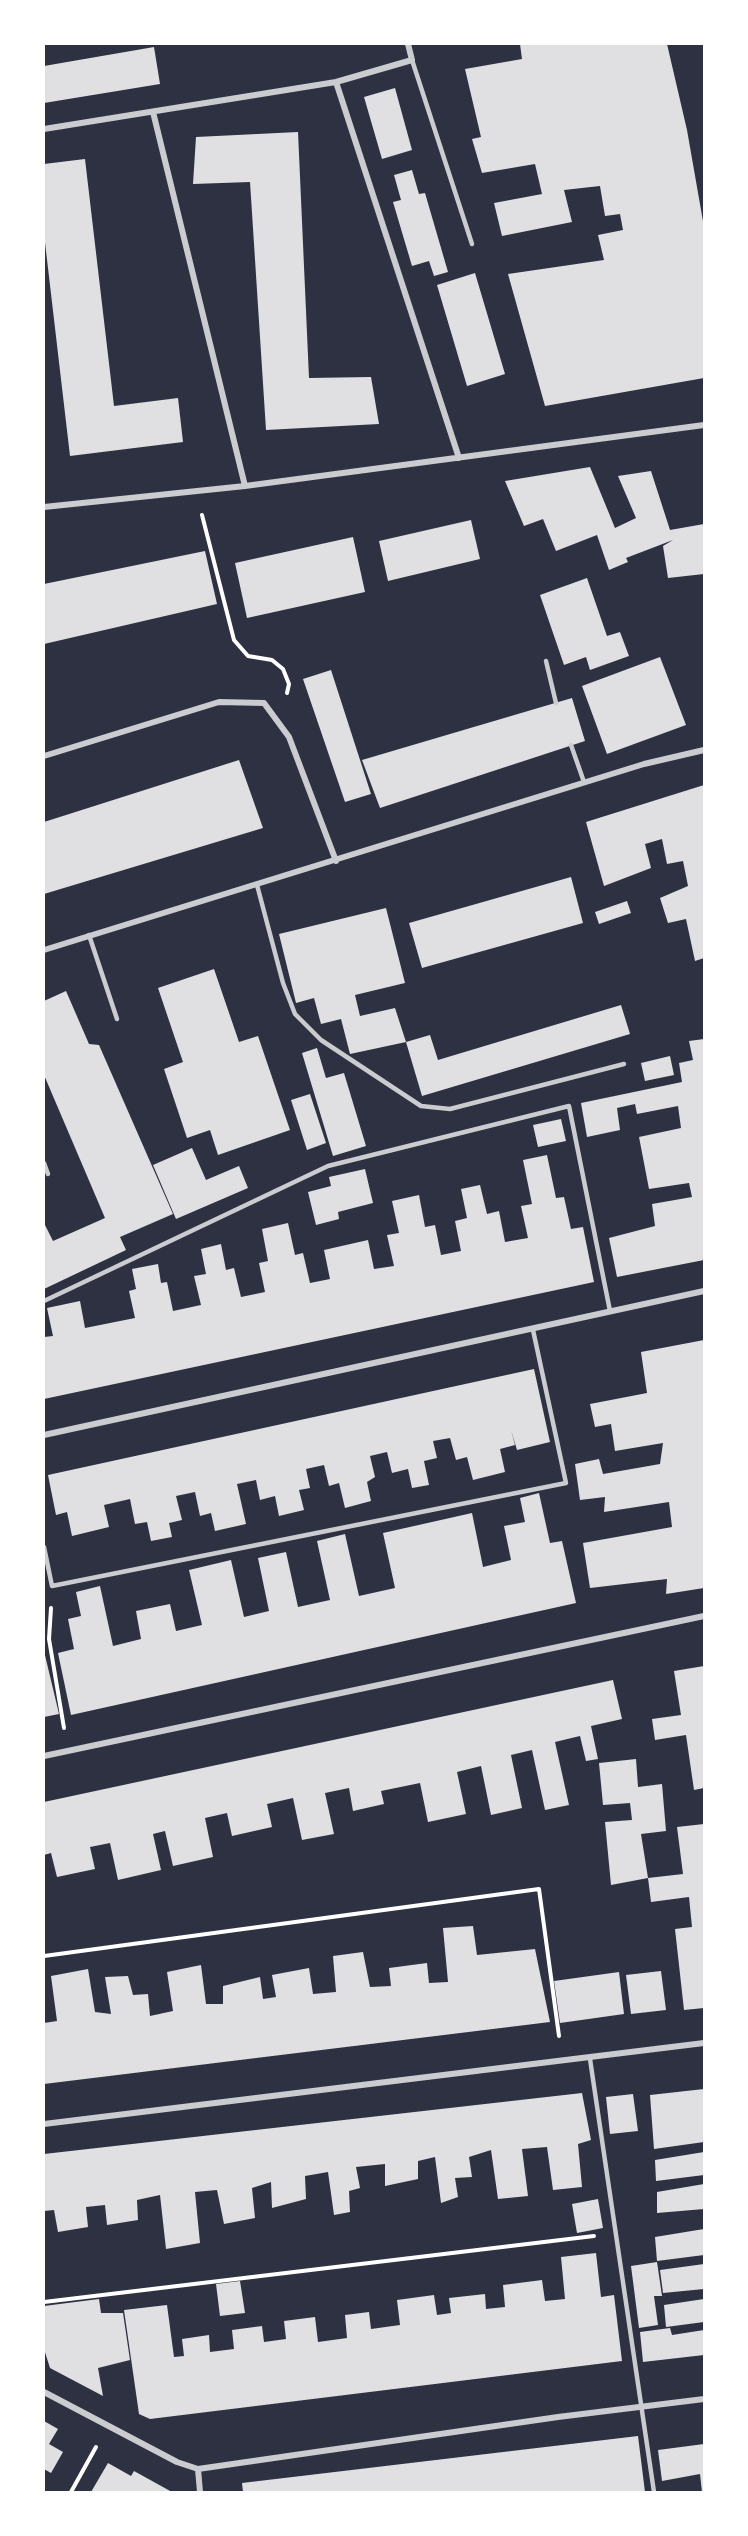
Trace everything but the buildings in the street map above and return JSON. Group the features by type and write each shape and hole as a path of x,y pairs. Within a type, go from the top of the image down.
{"street":[{"path":"44,129 336,82 412,60 408,44"},
{"path":"336,82 459,458"},
{"path":"153,112 245,486"},
{"path":"44,507 245,486 705,425"},
{"path":"44,756 219,702 264,703 289,737 336,861"},
{"path":"44,950 584,782 644,764 705,750"},
{"path":"44,1435 705,1291"},
{"path":"44,1756 705,1616"},
{"path":"44,2124 590,2059 705,2043"},
{"path":"44,2392 177,2462 198,2469 705,2399"},
{"path":"198,2469 201,2493"}],"lane":[{"path":"412,60 472,244"},
{"path":"546,661 556,703"},
{"path":"571,745 584,782"},
{"path":"257,885 283,983 295,1014 321,1040 421,1106 450,1109 624,1064"},
{"path":"89,935 117,1019"},
{"path":"44,1301 328,1166 569,1106 610,1311"},
{"path":"44,1163 48,1174"},
{"path":"44,1547 52,1586 566,1483 533,1330"},
{"path":"590,2059 654,2493"}],"path":[{"path":"196,491 234,640 248,656 272,660 283,669 289,684 280,724"},
{"path":"52,1586 49,1639 68,1751"},
{"path":"44,1956 538,1889 562,2062"},
{"path":"44,2302 616,2233"},
{"path":"71,2493 108,2426"}]}
